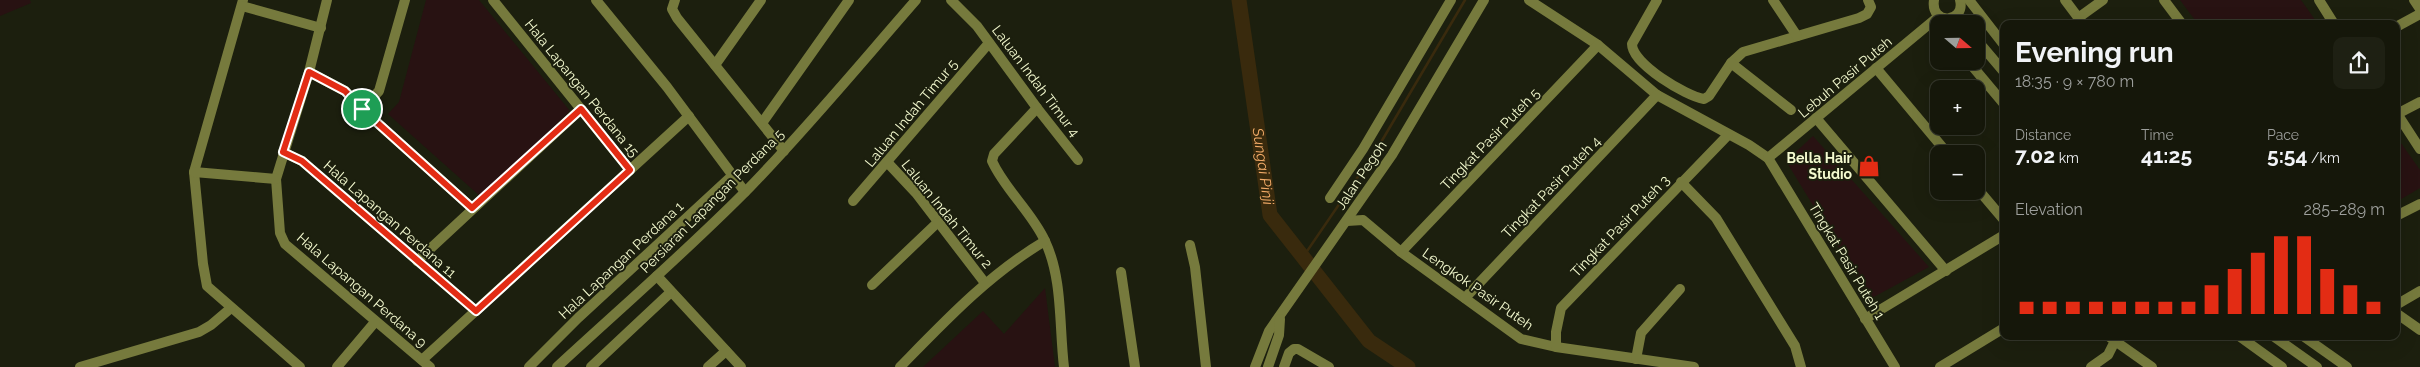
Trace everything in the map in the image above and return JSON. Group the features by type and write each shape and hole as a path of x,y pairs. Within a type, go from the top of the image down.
{"street":[{"name":"Hala Lapangan Perdana 9","path":"328,0 309,72 276,179 280,232 285,244 426,364"},
{"path":"362,109 379,90 404,0"},
{"name":"Hala Lapangan Perdana 15","path":"493,0 630,170"},
{"path":"596,0 689,116 745,192"},
{"path":"675,0 672,9 677,18 784,151"},
{"path":"715,65 761,0"},
{"path":"762,123 849,0"},
{"name":"Persiaran Lapangan Perdana 5","path":"557,367 657,276 745,192 784,151 916,0"},
{"name":"Laluan Indah Timur 4","path":"951,0 971,19 1036,108 1078,160"},
{"name":"Jalan Pegoh","path":"1330,198 1363,149 1451,0"},
{"name":"Jalan Pegoh","path":"1268,367 1279,335 1280,318 1392,155 1484,0"},
{"name":"Tingkat Pasir Puteh 1","path":"1529,0 1598,45 1658,95 1749,145 1768,158 1895,367"},
{"path":"1657,0 1632,44 1632,48 1640,60 1672,86 1704,99 1709,96 1731,63 1743,52 1867,14 1871,6 1868,0"},
{"path":"1773,0 1797,36"},
{"path":"1933,0 1935,12 1938,15"},
{"path":"1957,15 1960,10 1960,0"},
{"path":"1969,0 2000,40"},
{"path":"2064,0 2080,20"},
{"path":"2082,20 2103,0"},
{"path":"2164,0 2179,20"},
{"path":"2318,0 2331,20"},
{"path":"2414,0 2420,9"},
{"path":"300,367 207,286 194,172 243,3 321,28"},
{"path":"2400,25 2420,14"},
{"name":"Lebuh Pasir Puteh","path":"1768,158 1876,68 1930,29"},
{"name":"Laluan Indah Timur 5","path":"853,201 989,43"},
{"name":"Tingkat Pasir Puteh 5","path":"1402,252 1598,45"},
{"path":"1985,50 2000,67"},
{"path":"1731,63 1790,110"},
{"path":"1876,68 1940,145"},
{"path":"1976,70 2000,99"},
{"path":"309,72 345,91 362,109 472,208"},
{"name":"Tingkat Pasir Puteh 4","path":"1465,298 1658,95"},
{"path":"2400,112 2420,102"},
{"path":"1036,108 994,154 992,161 1033,219 1046,241 1054,264 1064,367"},
{"path":"418,261 472,208 581,109"},
{"path":"426,364 476,311 689,116"},
{"path":"1816,118 1946,271"},
{"path":"2400,118 2420,149"},
{"name":"Tingkat Pasir Puteh 3","path":"1556,347 1556,332 1561,308 1728,134"},
{"name":"Hala Lapangan Perdana 11","path":"283,152 302,161 476,311"},
{"name":"Laluan Indah Timur 2","path":"887,162 916,193 937,223 985,283"},
{"path":"194,172 276,179"},
{"name":"Hala Lapangan Perdana 1","path":"529,367 578,318 733,175"},
{"path":"1681,182 1716,218 1795,346 1801,367"},
{"path":"1985,198 2000,215"},
{"path":"1346,222 1363,220 1360,202"},
{"path":"2400,214 2420,204"},
{"name":"Lengkok Pasir Puteh","path":"1363,220 1402,252 1521,339 1556,347 1694,367"},
{"path":"872,285 937,223"},
{"path":"1865,319 2000,237"},
{"path":"900,367 985,283 1025,253 1046,241"},
{"path":"1190,245 1195,268 1206,367"},
{"path":"1121,272 1135,367"},
{"path":"657,276 741,367"},
{"path":"1636,359 1641,333 1680,289"},
{"path":"591,367 671,292"},
{"path":"2400,303 2420,292"},
{"path":"80,367 199,332 232,308"},
{"path":"2400,316 2420,330"},
{"path":"1255,367 1269,331 1280,318"},
{"path":"337,367 375,322"},
{"path":"1940,367 2000,330"},
{"path":"2091,367 2108,355 2112,340"},
{"path":"2113,340 2152,367"},
{"path":"2245,340 2282,367"},
{"path":"2279,340 2317,367"},
{"path":"2309,340 2347,367"},
{"path":"1284,367 1289,353 1294,349 1298,349 1330,367"},
{"path":"708,367 726,351"}],"shaded area":[{"path":"0,0 30,0 31,3 0,16"},
{"path":"426,0 479,0 570,111 481,197 388,114 399,102"},
{"path":"2180,0 2301,0 2315,20 2195,20"},
{"path":"1813,136 1929,267 1870,299 1786,161"},
{"path":"2400,142 2420,170 2420,188 2400,200"},
{"path":"1045,288 1055,367 923,367 983,311 1004,334"}],"waterway":[{"name":"Sungai Pinji","path":"1239,0 1270,215 1369,341 1408,367"},
{"path":"1303,257 1377,149 1465,0"}],"place":[{"name":"Bella Hair Studio","path":"1869,166"}],"route":[{"path":"309,72 345,91 362,109 472,208 581,109 630,170 476,311 302,161 283,152 309,72"}]}
